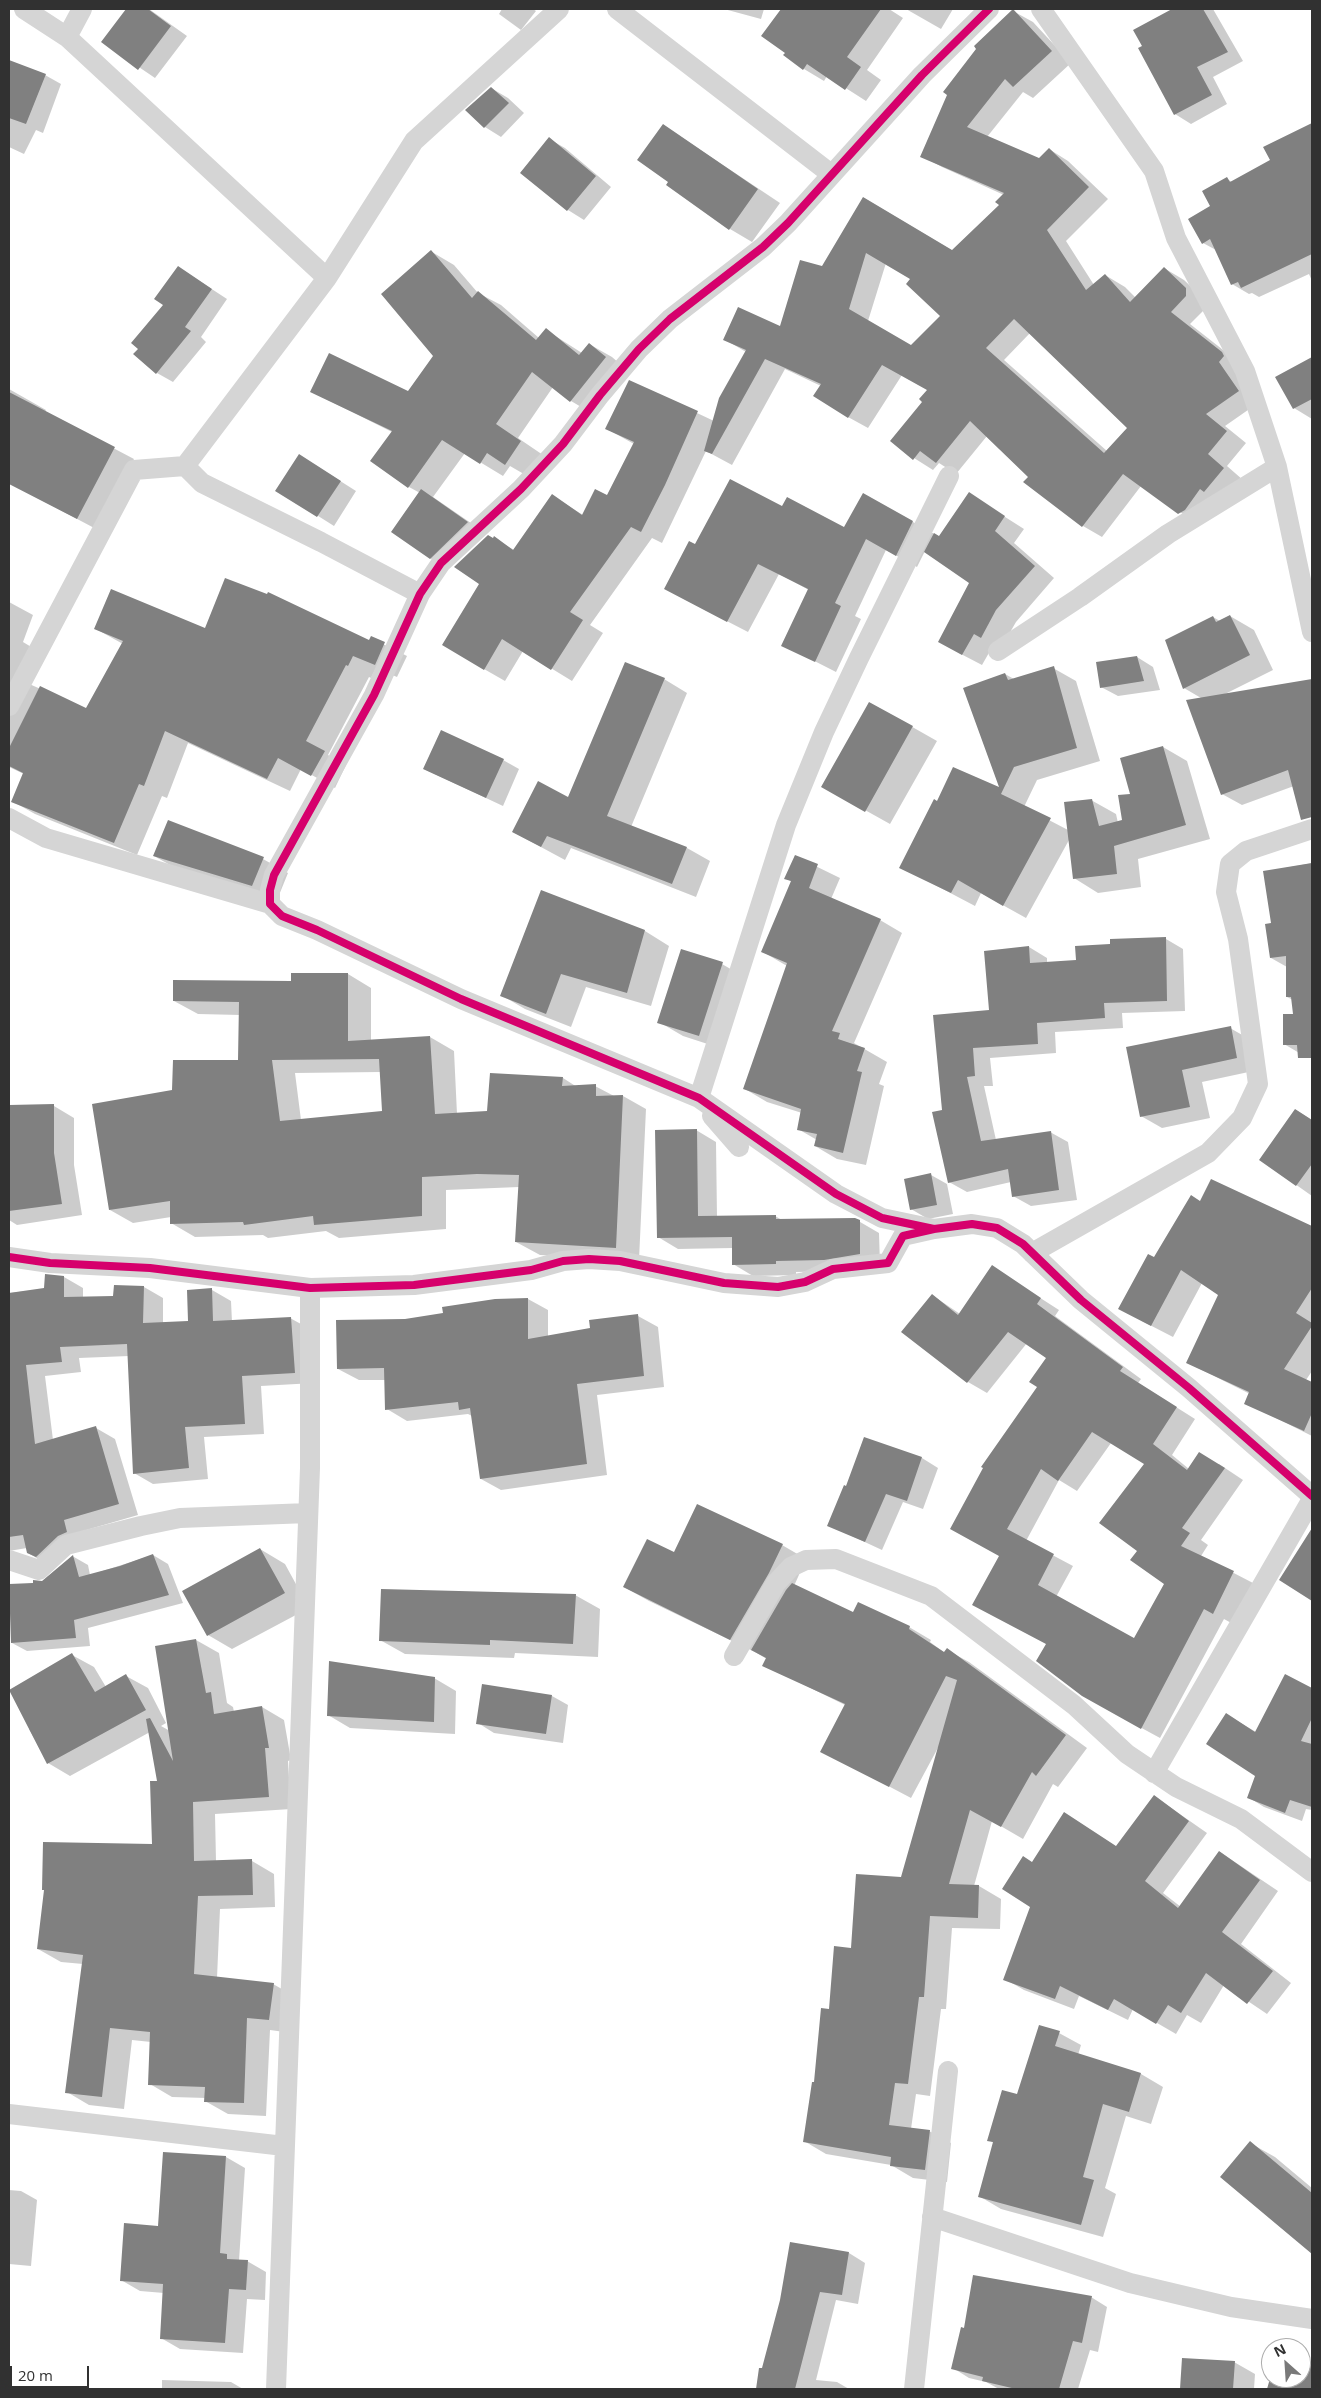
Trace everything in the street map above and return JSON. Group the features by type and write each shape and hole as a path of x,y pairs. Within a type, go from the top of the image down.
{"street":[{"path":"24,9 67,37 327,278"},
{"path":"67,37 82,9"},
{"path":"9,706 134,470 186,466 327,278 414,140 559,9"},
{"path":"618,9 832,174"},
{"path":"270,904 270,890 274,875 374,695 420,594 441,563 521,489 563,444 600,395 639,349 670,320 763,246 788,223 922,75 989,9"},
{"path":"1041,9 1154,171 1176,238 1245,371 1277,467 1312,632"},
{"path":"186,466 202,484 321,542 420,594"},
{"path":"998,651 1080,597 1168,534 1277,467"},
{"path":"699,1098 786,825 824,732 949,476"},
{"path":"9,818 46,838 270,904 282,916 317,930 461,999 699,1098 836,1194 882,1218 934,1229"},
{"path":"1032,1253 1208,1153 1242,1118 1258,1084 1238,939 1226,892 1230,864 1246,851 1312,829"},
{"path":"699,1098 739,1147"},
{"path":"9,1256 50,1263 150,1268 310,1288 414,1285 531,1270 563,1261 589,1259 620,1261 724,1283 778,1287 805,1282 833,1269 888,1263 903,1236 934,1229 972,1224 997,1228 1023,1244 1081,1300 1189,1388 1312,1498 1154,1773"},
{"path":"276,2389 308,1512 310,1288"},
{"path":"9,1560 39,1570 66,1545 141,1526 180,1518 308,1512"},
{"path":"734,1656 776,1583 791,1567 806,1560 836,1559 931,1596 1074,1705 1127,1754 1176,1788 1241,1819 1312,1872"},
{"path":"914,2389 948,2071"},
{"path":"11,2112 284,2146"},
{"path":"932,2217 1130,2284 1231,2307 1312,2319"}],"building":[{"path":"126,9 148,9 171,26 138,70 101,42"},
{"path":"781,9 881,9 847,57 861,67 845,90 807,64 803,70 783,55 785,53 761,36"},
{"path":"1013,9 1052,51 1013,87 1005,79 967,127 1039,158 1049,148 1089,187 1047,230 1086,290 1105,274 1130,302 1164,267 1186,288 1186,296 1171,312 1222,352 1224,356 1219,362 1239,391 1206,414 1227,431 1208,454 1224,468 1204,492 1200,489 1185,510 1178,514 1123,474 1082,527 1023,482 1028,477 970,421 936,463 920,451 913,460 890,441 922,402 919,399 927,390 882,365 848,418 813,396 821,384 765,359 712,454 704,451 719,398 746,350 723,340 738,307 780,326 800,260 822,266 863,197 952,250 999,205 995,202 1004,193 920,157 947,95 943,92 976,49 974,46","holes":["866,253 910,279 906,284 940,316 911,345 849,309","1014,319 1127,428 1104,453 986,348"]},
{"path":"1172,9 1203,9 1228,52 1197,67 1212,95 1174,115 1138,48 1142,46 1133,30"},
{"path":"9,60 46,74 26,124 9,118"},
{"path":"491,87 509,103 484,128 465,110"},
{"path":"1312,123 1312,254 1241,288 1238,282 1231,285 1210,239 1202,244 1188,219 1210,206 1202,191 1227,177 1230,182 1270,160 1263,147"},
{"path":"663,124 758,189 729,230 666,185 668,182 637,160"},
{"path":"549,137 596,176 567,211 520,173"},
{"path":"431,250 472,298 478,291 536,340 546,328 579,355 589,343 606,357 570,402 532,372 496,424 521,441 505,465 487,453 480,464 442,440 408,488 370,461 392,431 310,392 329,353 408,391 433,356 381,294"},
{"path":"178,266 212,289 185,327 191,331 156,374 133,354 138,349 131,343 163,305 154,299"},
{"path":"1312,357 1312,399 1293,409 1275,377"},
{"path":"629,380 698,411 665,485 641,532 631,527 570,612 583,620 551,670 502,639 484,670 442,645 479,584 454,567 488,535 493,538 494,536 513,550 552,494 582,515 595,489 607,495 634,442 605,429"},
{"path":"9,392 115,447 77,519 9,484"},
{"path":"299,454 341,481 317,517 275,491"},
{"path":"730,479 782,506 787,497 844,527 863,493 913,521 896,556 866,539 835,603 841,606 815,662 781,646 808,589 758,564 727,622 664,589 689,541 695,544"},
{"path":"421,489 468,522 430,559 391,532"},
{"path":"969,492 1005,516 995,531 1035,566 996,610 981,638 974,634 962,655 938,642 969,583 924,552 934,533 939,536"},
{"path":"225,578 267,594 268,592 369,640 371,636 385,642 375,665 353,656 348,666 346,665 306,741 325,751 311,776 278,758 267,779 165,731 144,786 139,784 114,843 11,802 23,773 9,766 9,748 40,686 86,708 123,641 94,629 111,589 205,628"},
{"path":"1230,615 1250,655 1183,689 1165,640 1213,616 1216,622"},
{"path":"1137,656 1144,681 1100,688 1096,662"},
{"path":"625,662 665,678 607,816 687,847 672,884 547,836 541,847 512,832 538,781 568,797"},
{"path":"1054,666 1077,748 1014,767 1001,794 1051,818 1003,906 958,880 951,893 899,868 934,799 937,801 953,767 999,787 963,688 1005,673 1008,680"},
{"path":"1312,679 1312,817 1301,820 1288,770 1221,795 1186,700"},
{"path":"869,702 913,726 865,812 821,787"},
{"path":"441,730 504,759 486,798 423,769"},
{"path":"1163,746 1186,825 1114,846 1117,874 1073,879 1064,802 1092,799 1099,826 1122,820 1118,795 1130,794 1120,758"},
{"path":"168,820 264,857 252,886 153,856"},
{"path":"795,855 818,864 809,888 881,919 832,1031 840,1033 838,1039 865,1048 857,1071 862,1072 843,1153 814,1146 817,1134 797,1130 801,1109 743,1089 787,963 761,952 791,881 784,879"},
{"path":"1312,863 1312,1058 1298,1058 1297,1045 1283,1045 1283,1014 1293,1014 1291,997 1286,997 1286,956 1270,958 1265,924 1271,923 1263,871"},
{"path":"541,890 645,930 627,993 561,974 546,1014 500,996"},
{"path":"1166,937 1167,1001 1104,1003 1105,1018 1037,1023 1038,1044 973,1048 975,1076 967,1077 981,1141 1051,1131 1059,1190 1012,1197 1008,1169 948,1183 932,1112 942,1110 933,1015 989,1010 984,951 1029,946 1030,963 1076,960 1075,946 1110,944 1110,939"},
{"path":"681,949 723,962 699,1036 657,1023"},
{"path":"291,973 348,973 348,1041 430,1036 435,1114 487,1111 490,1073 563,1077 562,1086 596,1084 596,1096 623,1095 616,1248 515,1242 519,1175 477,1174 422,1177 422,1216 314,1225 313,1216 244,1225 243,1222 170,1224 170,1201 109,1210 92,1104 172,1090 173,1060 238,1060 239,1002 173,1001 173,980 291,981","holes":["379,1059 382,1111 280,1121 272,1060"]},
{"path":"1231,1026 1237,1058 1182,1070 1190,1107 1140,1117 1126,1047"},
{"path":"54,1104 54,1153 62,1204 9,1211 9,1105"},
{"path":"1295,1109 1312,1120 1312,1164 1296,1186 1259,1160"},
{"path":"697,1129 698,1216 776,1215 776,1219 855,1218 860,1220 860,1254 824,1260 776,1261 776,1264 732,1265 732,1237 657,1238 655,1130"},
{"path":"931,1173 937,1205 910,1210 904,1179"},
{"path":"1211,1179 1312,1226 1312,1288 1296,1313 1312,1323 1312,1326 1284,1369 1312,1382 1312,1413 1304,1431 1244,1404 1249,1392 1186,1363 1218,1295 1181,1270 1151,1326 1118,1309 1148,1254 1154,1257 1191,1195 1200,1201"},
{"path":"992,1265 1041,1298 1037,1304 1123,1367 1120,1371 1177,1407 1153,1444 1187,1470 1199,1452 1225,1468 1182,1528 1190,1533 1181,1546 1234,1571 1213,1614 1204,1609 1141,1729 1082,1696 1036,1661 1046,1644 972,1605 999,1556 950,1529 983,1468 981,1467 1037,1387 1029,1382 1046,1358 1008,1332 967,1383 901,1332 932,1294 958,1315","holes":["1092,1432 1144,1464 1099,1523 1137,1551 1130,1560 1164,1584 1134,1638 1038,1585 1054,1554 1007,1529 1041,1469 1058,1481"]},
{"path":"45,1274 64,1276 64,1297 113,1296 114,1285 144,1286 143,1323 188,1321 187,1290 212,1288 213,1321 291,1317 295,1373 242,1376 245,1424 185,1427 189,1468 133,1474 127,1344 60,1347 62,1362 26,1365 35,1444 96,1426 119,1504 64,1520 67,1532 58,1536 36,1557 27,1553 23,1535 9,1537 9,1293 44,1288"},
{"path":"528,1298 528,1339 590,1328 589,1320 638,1314 644,1376 577,1384 587,1464 480,1479 470,1408 459,1410 458,1402 385,1410 384,1368 337,1369 336,1320 405,1319 443,1313 442,1307 495,1299"},
{"path":"864,1437 922,1457 907,1501 886,1494 865,1542 827,1526 844,1485 846,1486"},
{"path":"697,1504 783,1544 769,1573 730,1640 623,1587 647,1539 674,1552"},
{"path":"1312,1528 1312,1601 1279,1580"},
{"path":"260,1548 285,1593 207,1636 182,1591"},
{"path":"153,1554 169,1595 74,1620 76,1638 11,1643 9,1584 33,1583 33,1580 42,1581 73,1555 79,1577 120,1566"},
{"path":"792,1583 853,1612 858,1602 910,1626 909,1629 944,1652 947,1648 1066,1735 1036,1776 1032,1772 1001,1827 970,1810 949,1884 979,1885 978,1918 930,1916 924,1997 919,1997 908,2084 895,2083 889,2125 930,2130 925,2170 890,2166 891,2157 803,2142 812,2082 814,2082 821,2008 829,2009 834,1946 851,1948 856,1874 901,1877 957,1680 946,1676 889,1787 820,1752 845,1704 762,1666 766,1658 751,1650"},
{"path":"381,1589 576,1594 573,1644 490,1640 490,1645 379,1641"},
{"path":"196,1639 206,1693 211,1692 214,1714 262,1706 269,1748 265,1748 269,1797 193,1802 194,1861 252,1859 253,1895 198,1896 194,1974 274,1983 269,2020 247,2018 244,2103 204,2102 205,2087 148,2085 150,2032 110,2028 102,2097 65,2093 83,1955 37,1949 44,1890 42,1890 43,1842 152,1844 150,1781 157,1781 146,1719 150,1718 173,1761 155,1646"},
{"path":"72,1653 95,1692 126,1674 146,1710 47,1764 9,1690"},
{"path":"329,1661 435,1677 434,1722 327,1716"},
{"path":"1285,1674 1312,1688 1312,1718 1301,1741 1312,1744 1312,1807 1290,1800 1285,1813 1247,1798 1255,1776 1206,1744 1226,1713 1255,1732"},
{"path":"482,1684 552,1695 546,1734 476,1724"},
{"path":"1154,1795 1189,1821 1145,1881 1178,1908 1219,1851 1260,1880 1222,1932 1273,1971 1247,2004 1206,1973 1181,2013 1168,2005 1156,2024 1114,1999 1108,2010 1060,1986 1055,1999 1003,1980 1030,1907 1002,1889 1023,1856 1032,1862 1064,1812 1116,1846"},
{"path":"1039,2025 1060,2031 1055,2046 1141,2073 1129,2112 1103,2104 1083,2177 1094,2180 1081,2225 978,2197 993,2142 987,2141 1002,2090 1017,2094"},
{"path":"1250,2141 1312,2193 1312,2254 1220,2177"},
{"path":"163,2152 226,2156 220,2253 227,2254 227,2259 248,2260 246,2290 229,2289 225,2343 160,2339 163,2284 120,2281 124,2223 158,2226"},
{"path":"790,2242 849,2252 842,2295 820,2292 795,2389 756,2389 759,2368 762,2368 780,2300"},
{"path":"973,2275 1092,2296 1082,2343 1073,2341 1059,2389 1016,2389 982,2381 983,2377 951,2369 961,2327 964,2328"},
{"path":"1182,2358 1235,2361 1233,2389 1180,2389"},
{"path":"1312,2366 1312,2389 1267,2389 1311,2388"}],"cycle path":[{"path":"934,1229 882,1218 836,1194 699,1098 461,999 317,930 282,916 270,904 270,890 274,875 374,695 420,594 441,563 521,489 563,444 600,395 639,349 670,319 763,247 788,223 922,75 989,9"},
{"path":"9,1257 50,1263 150,1268 310,1288 414,1285 531,1270 563,1261 589,1259 620,1261 724,1283 778,1287 805,1282 833,1269 888,1263 903,1236 934,1229 972,1224 997,1228 1023,1244 1081,1300 1189,1388 1312,1496"}]}
